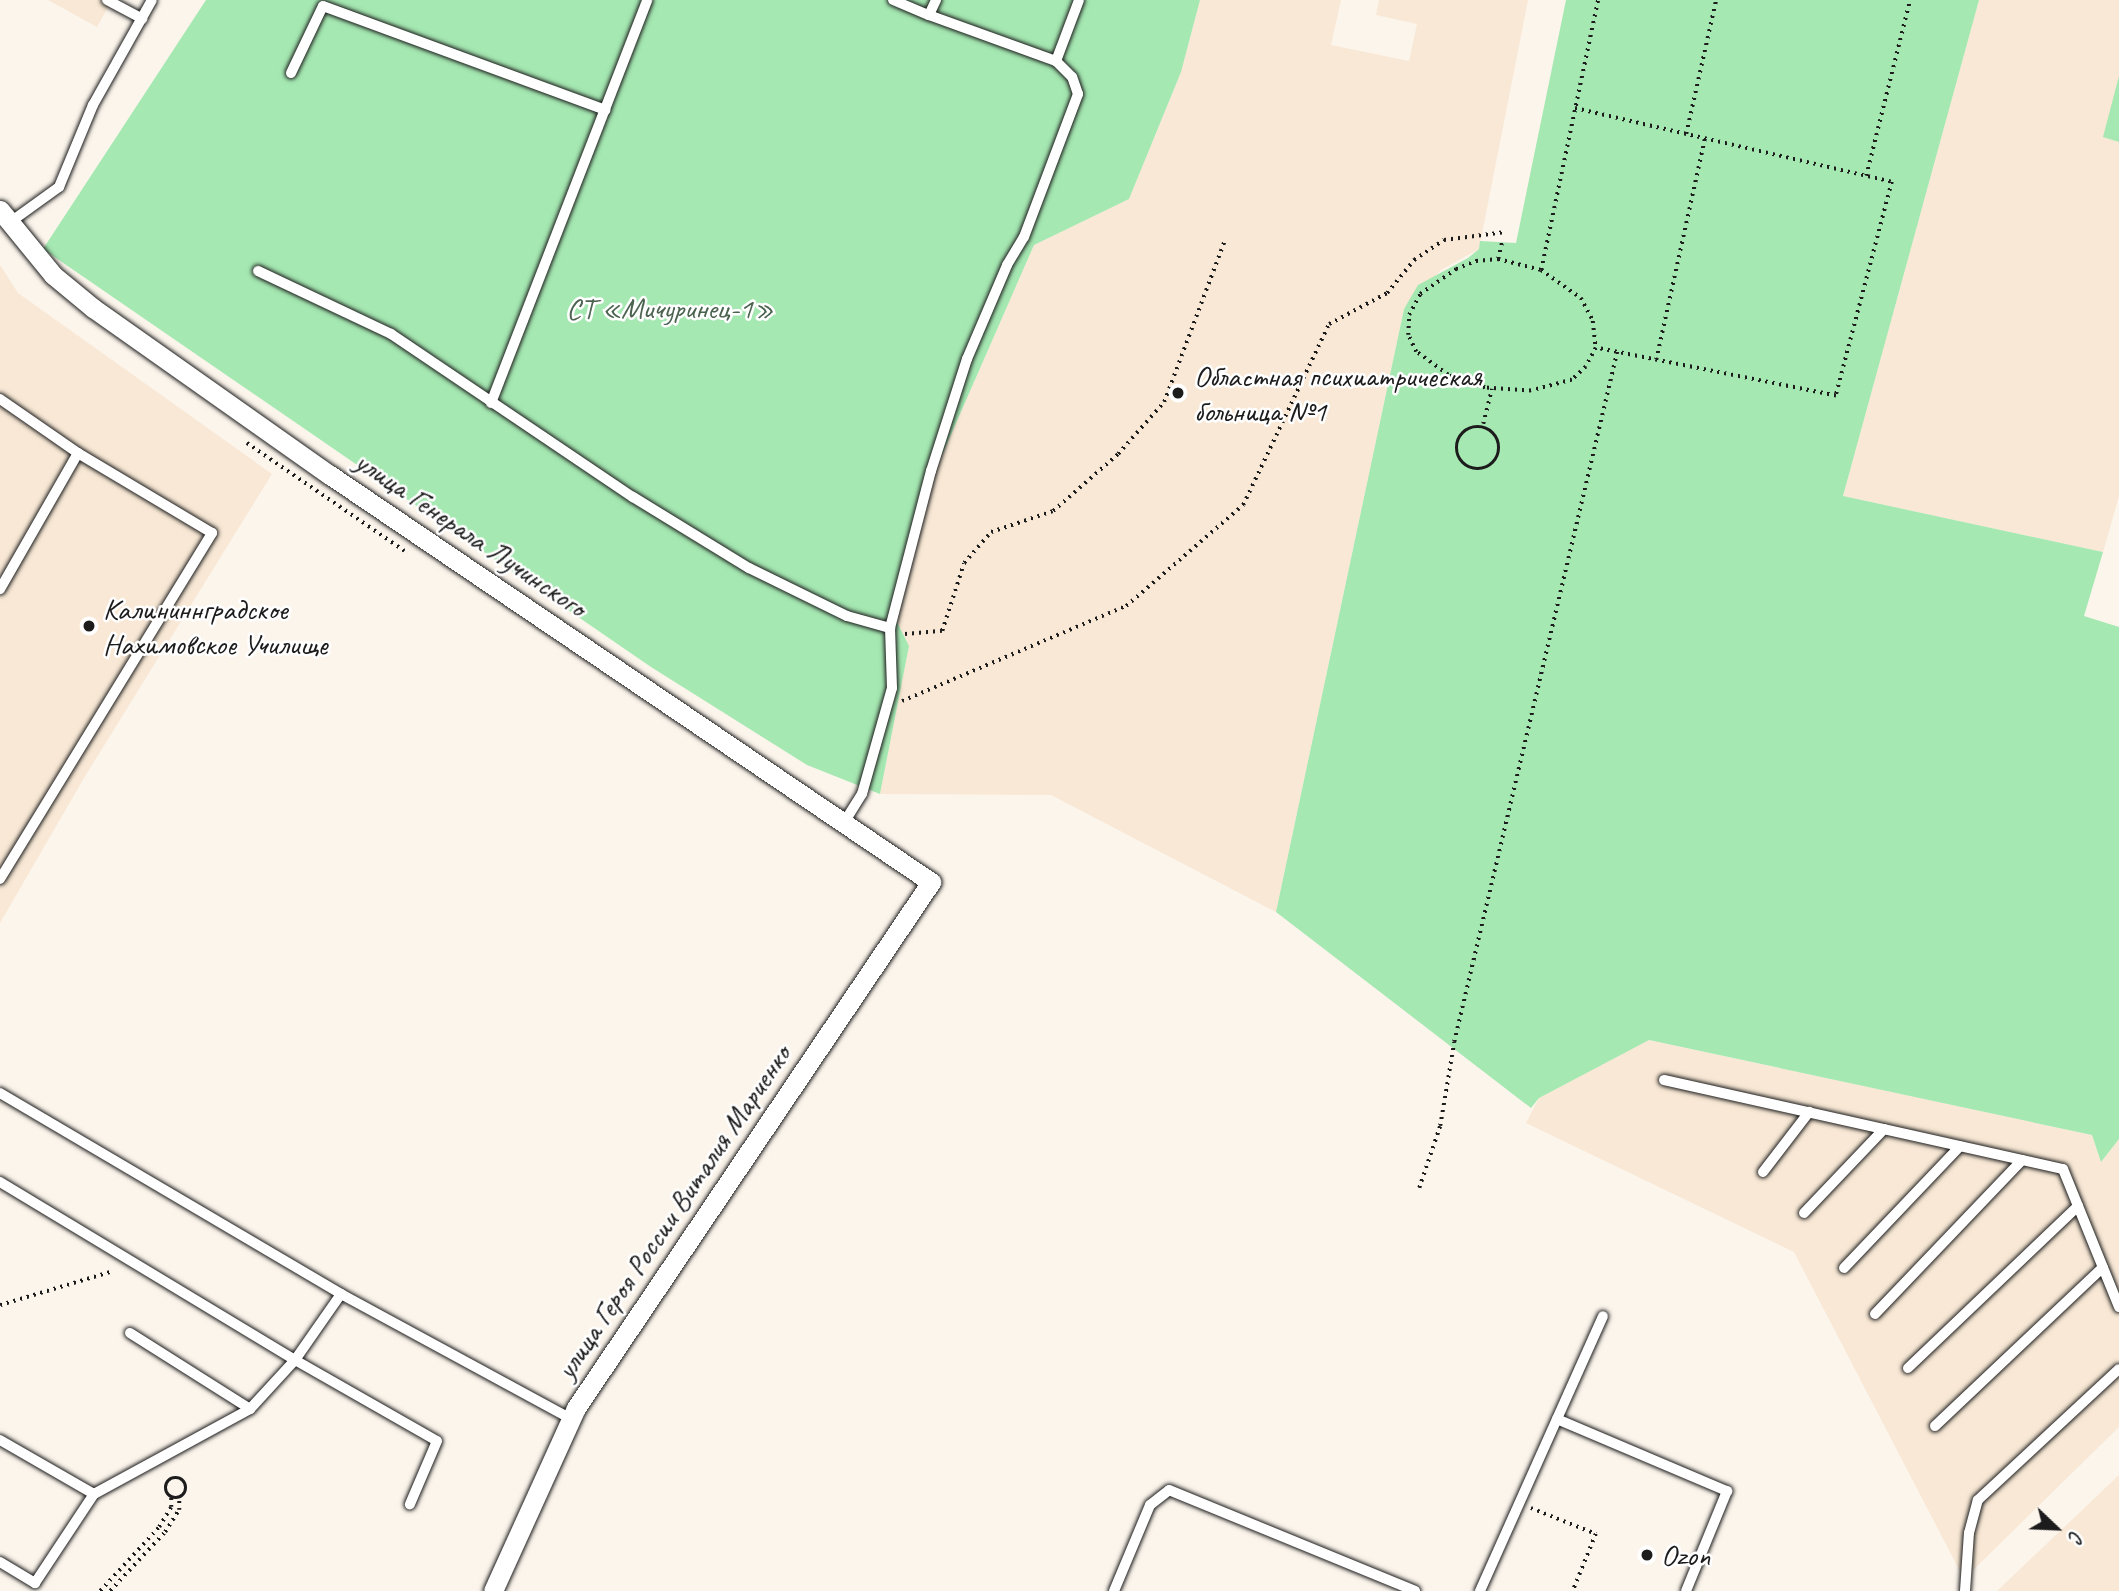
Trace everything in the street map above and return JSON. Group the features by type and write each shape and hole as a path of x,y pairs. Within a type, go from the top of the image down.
{"street":[{"name":"улица Генерала Лучинского","path":"4,217 53,275 93,308 330,475 845,821 931,882"},
{"name":"улица Героя России Виталия Мариенко","path":"493,1591 570,1419 931,882"}],"lane":[{"path":"107,0 142,19"},
{"path":"4,217 59,187 93,105 152,0"},
{"path":"491,403 646,0"},
{"path":"845,821 862,794 892,688 890,628 931,471 967,359 1007,265 1024,237 1078,94 1072,77 1056,61 893,0"},
{"path":"929,15 936,0"},
{"path":"1056,61 1079,0"},
{"path":"291,73 323,6 605,110"},
{"path":"258,271 391,334 491,403 749,568 847,616 890,628"},
{"path":"0,399 78,453 212,533 0,879"},
{"path":"0,589 78,453"},
{"path":"1664,1080 2063,1169 2119,1307"},
{"path":"0,1093 341,1294 570,1419"},
{"path":"1763,1172 1809,1112"},
{"path":"1804,1213 1884,1129"},
{"path":"1844,1268 1961,1146"},
{"path":"1875,1314 2022,1160"},
{"path":"0,1182 295,1360 438,1441 410,1504"},
{"path":"1908,1368 2078,1206"},
{"path":"1935,1426 2103,1267"},
{"path":"0,1562 35,1583 94,1493 250,1409 295,1360 341,1294"},
{"path":"1480,1591 1603,1316"},
{"path":"130,1333 250,1409"},
{"path":"1965,1591 1969,1533 1978,1500 2119,1369"},
{"path":"1557,1419 1727,1491 1686,1591"},
{"path":"0,1440 94,1493"},
{"path":"1114,1591 1150,1504 1169,1490 1415,1591"}],"path":[{"path":"1541,270 1598,0"},
{"path":"1686,134 1716,0"},
{"path":"1866,176 1910,0"},
{"path":"1575,108 1892,182 1836,396 1596,348"},
{"path":"1656,360 1705,138"},
{"path":"887,707 1126,606 1243,505 1329,324 1387,293 1414,260 1444,240 1505,232"},
{"path":"890,628 905,634 942,631 964,563 991,532 1053,511 1136,433 1164,402 1224,242"},
{"path":"1498,260 1502,242"},
{"path":"1498,260 1541,270 1581,298 1593,321 1596,348 1586,367 1572,380 1531,391 1492,389 1448,375 1416,352 1408,335 1409,315 1420,294 1436,279 1476,261 1498,260"},
{"path":"1419,1188 1440,1126 1454,1042 1617,352"},
{"path":"1483,425 1492,389"},
{"path":"1483,425 1494,433 1498,455 1479,470 1467,467 1457,458 1456,447 1462,433 1483,425"},
{"path":"237,435 406,552"},
{"path":"0,1305 113,1271"},
{"path":"100,1591 159,1527 171,1507 172,1497 166,1487 178,1478 186,1487 179,1498 179,1510 164,1532 110,1591"},
{"path":"172,1497 179,1498"},
{"path":"1519,1503 1596,1534 1573,1591"}],"shaded area":[{"path":"48,0 112,0 97,27"},
{"name":"Областная психиатрическая больница №1","path":"1200,0 1341,0 1331,45 1409,61 1417,24 1376,15 1379,0 1528,0 1479,249 1441,270 1404,309 1276,912 1051,795 880,794 909,646 897,622 932,478 1034,245 1129,199 1181,72"},
{"path":"1979,0 2119,0 2119,496 2103,552 1843,496"},
{"name":"Калининнградское Нахимовское Училище","path":"0,265 18,293 272,474 84,778 0,923"},
{"path":"1648,1040 2092,1135 2101,1162 2119,1139 2119,1427 1964,1579 1794,1252 1526,1123 1539,1098"},
{"path":"2119,1475 2119,1591 1997,1591"}],"green space":[{"name":"СТ «Мичуринец-1»","path":"206,0 1200,0 1181,72 1129,199 1034,245 932,478 897,622 909,646 880,794 807,765 651,667 43,249"},
{"path":"1566,0 1979,0 1843,496 2103,552 2084,616 2119,627 2119,1139 2101,1162 2092,1135 1649,1040 1539,1098 1531,1108 1276,912 1404,309 1418,285 1468,258 1479,249 1480,241 1516,243"},
{"path":"2119,76 2119,142 2103,137"}],"place":[{"name":"Областная психиатрическая больница №1","path":"1178,393"},
{"name":"Калининнградское Нахимовское Училище","path":"89,626"},
{"name":"Ozon","path":"1647,1555"}]}
